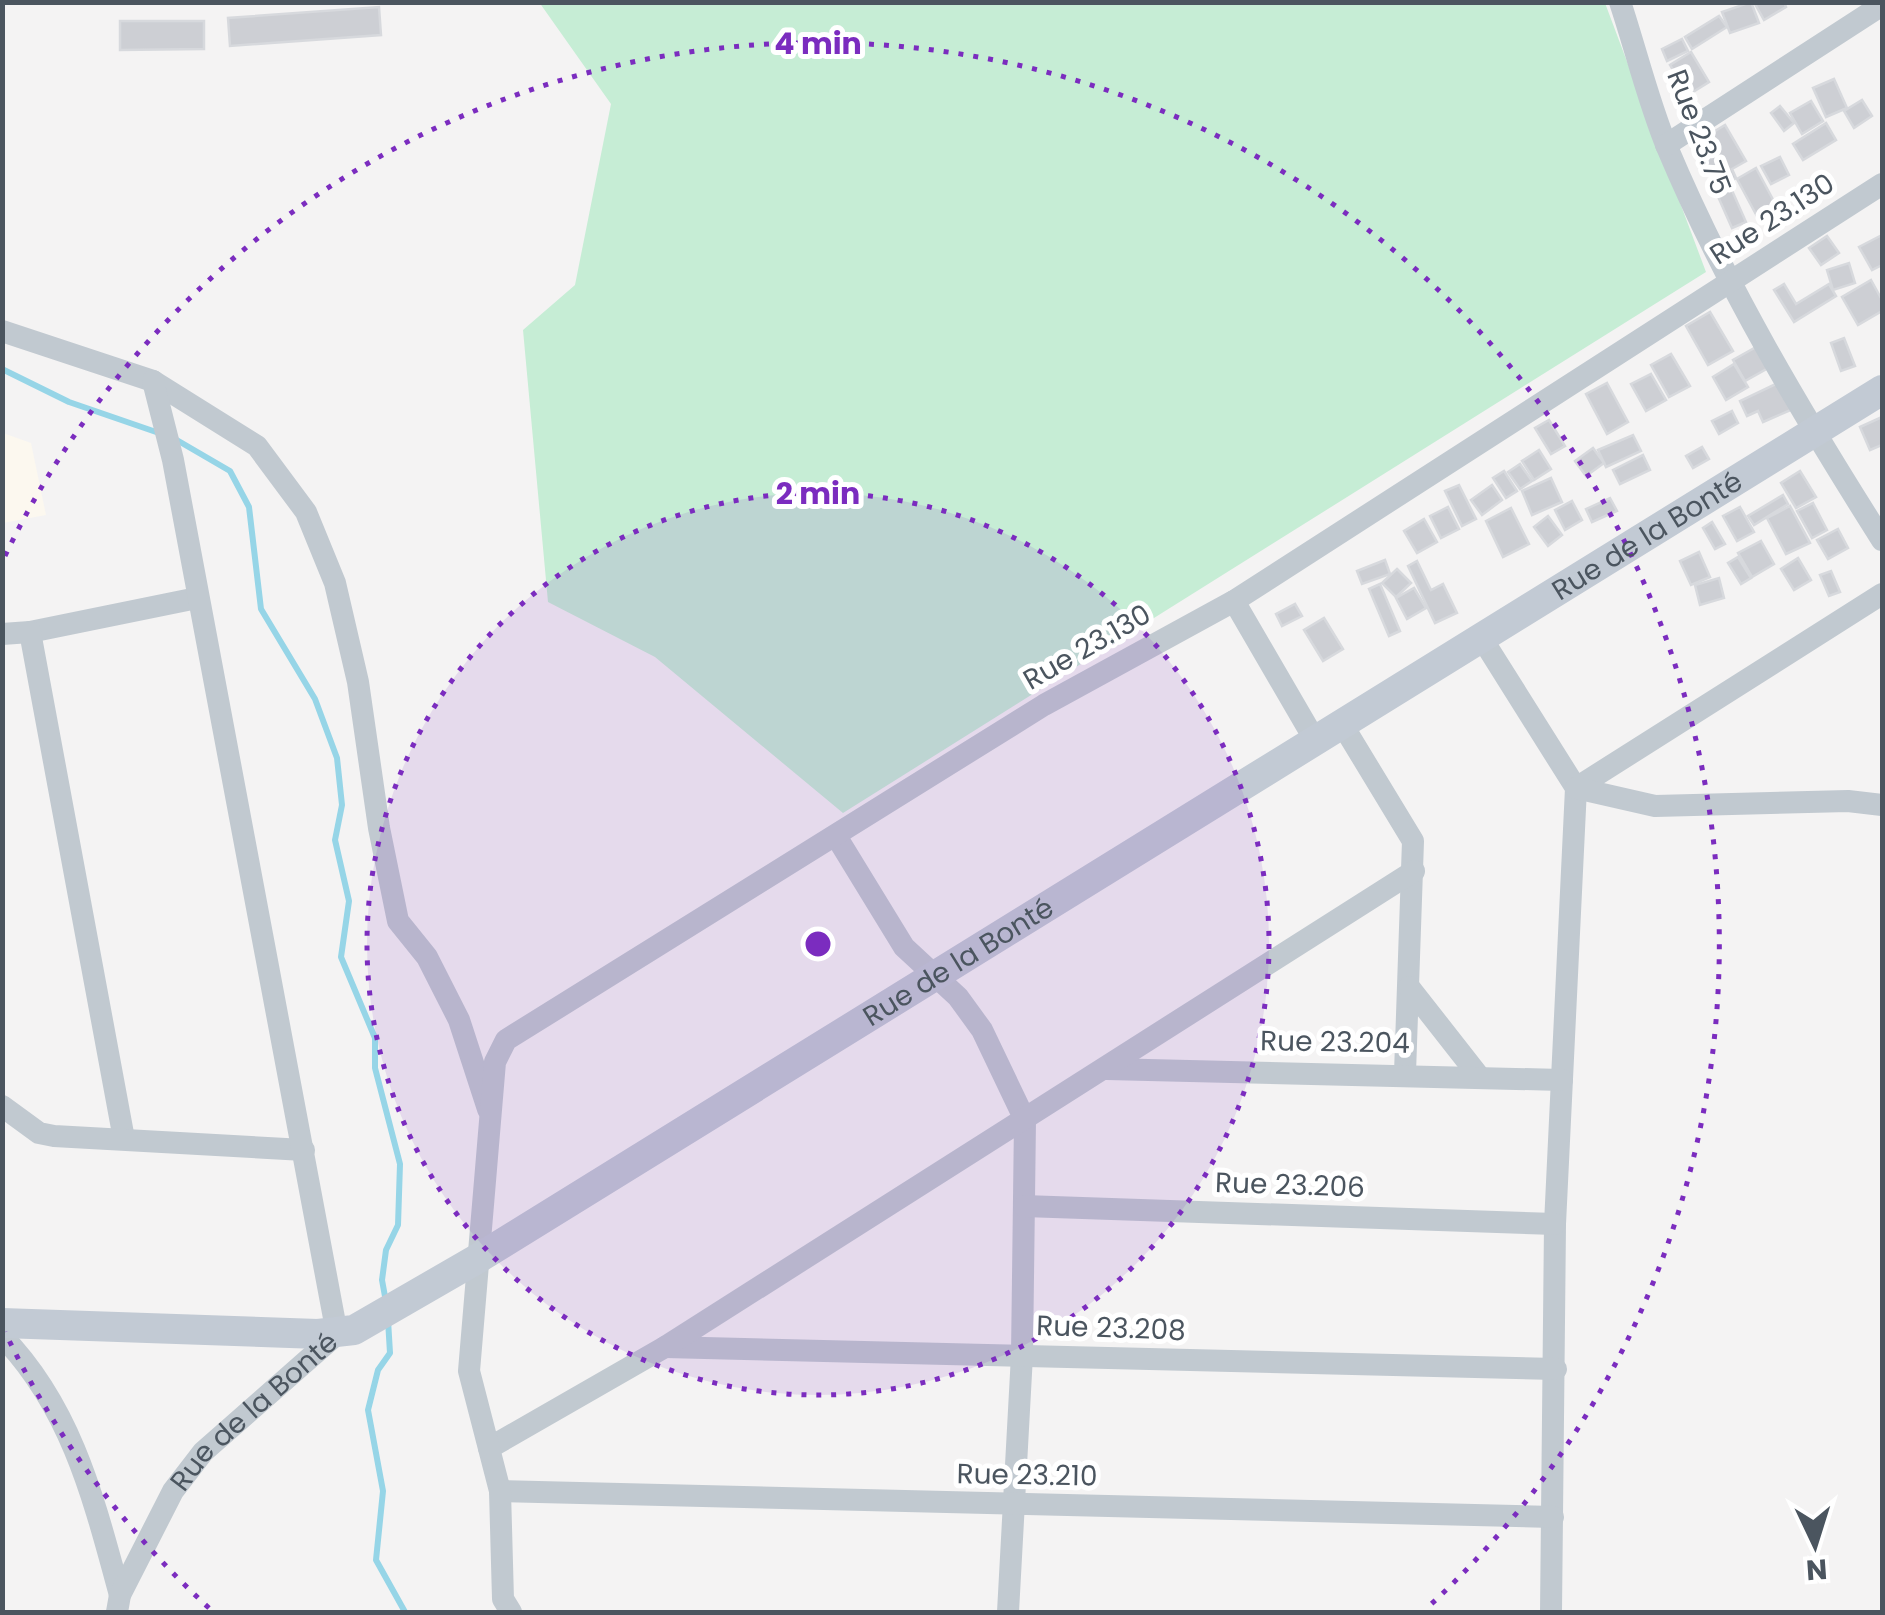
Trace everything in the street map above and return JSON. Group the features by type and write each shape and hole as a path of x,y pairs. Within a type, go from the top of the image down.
{"street":[{"name":"Rue 23.75","path":"1620,2 1666,144 1730,281 1813,430 1882,540"},
{"path":"1666,144 1882,5"},
{"name":"Rue 23.130","path":"512,1612 503,1599 500,1491 469,1370 499,1048 518,1029 1044,705 1234,601 1882,184"},
{"path":"2,331 156,391 257,446 306,512 335,584 358,682 378,828 398,921 427,958 458,1020 490,1117"},
{"name":"Rue de la Bonté","path":"119,1604 173,1491 203,1452 345,1331 433,1285 1882,390"},
{"path":"2,1323 345,1331 304,1150 156,391"},
{"path":"1576,788 1882,594"},
{"path":"2,634 30,632 197,598"},
{"path":"1234,601 1316,742"},
{"path":"30,632 124,1138"},
{"path":"1480,637 1576,788 1555,1224 1552,1612"},
{"path":"1342,724 1413,841 1405,1073"},
{"path":"1576,788 1655,806 1848,801 1882,805"},
{"path":"836,836 904,947 930,975 958,996 982,1030 1025,1120 1022,1355 1008,1612"},
{"path":"489,1448 665,1347 1414,871"},
{"path":"1409,987 1478,1076"},
{"name":"Rue 23.204","path":"1107,1068 1562,1080"},
{"path":"2,1106 39,1133 304,1150"},
{"name":"Rue 23.206","path":"1024,1206 1555,1224"},
{"path":"2,1336 46,1386 63,1417 99,1516 119,1604"},
{"name":"Rue 23.208","path":"665,1347 1556,1369"},
{"name":"Rue 23.210","path":"500,1491 1552,1517"}],"shaded area":[{"path":"3,433 31,443 46,515 3,523"}],"green space":[{"path":"539,2 1605,3 1706,272 843,813 655,657 548,602 523,330 575,285 611,104"}],"building":[{"path":"1751,2 1759,23 1730,33 1722,12"},
{"path":"1754,2 1784,2 1786,7 1764,20"},
{"path":"379,7 381,35 230,46 228,18"},
{"path":"1719,16 1727,27 1692,49 1685,37"},
{"path":"120,21 204,21 204,49 120,50"},
{"path":"1682,39 1688,51 1667,61 1662,49"},
{"path":"1691,52 1709,82 1688,95 1670,65"},
{"path":"1834,79 1847,108 1826,117 1813,88"},
{"path":"1862,100 1872,116 1854,128 1844,111"},
{"path":"1811,101 1823,121 1802,134 1790,113"},
{"path":"1780,106 1794,123 1784,131 1771,113"},
{"path":"1826,123 1836,140 1803,160 1793,144"},
{"path":"1725,125 1746,161 1732,169 1736,178 1720,188 1694,144"},
{"path":"1780,157 1789,175 1771,184 1761,166"},
{"path":"1756,168 1777,207 1758,218 1737,179"},
{"path":"1823,175 1828,186 1807,197 1802,187"},
{"path":"1730,186 1746,222 1732,228 1716,192"},
{"path":"1882,235 1882,265 1872,270 1859,247"},
{"path":"1827,236 1839,253 1821,265 1809,248"},
{"path":"1849,263 1855,283 1833,290 1827,270"},
{"path":"1871,280 1882,300 1882,311 1858,325 1842,297"},
{"path":"1784,284 1796,304 1829,284 1836,296 1794,322 1774,290"},
{"path":"1710,312 1733,351 1708,365 1686,326"},
{"path":"1844,338 1855,366 1841,371 1831,343"},
{"path":"1758,346 1770,367 1745,381 1733,360"},
{"path":"1671,354 1690,386 1669,397 1651,365"},
{"path":"1734,364 1748,387 1726,400 1713,377"},
{"path":"1651,374 1666,400 1646,411 1631,384"},
{"path":"1780,382 1793,409 1763,422 1758,411 1747,416 1740,401"},
{"path":"1607,383 1628,422 1607,434 1586,394"},
{"path":"1732,411 1738,423 1719,434 1712,421"},
{"path":"1882,417 1882,445 1870,450 1860,427"},
{"path":"1549,420 1565,446 1551,454 1535,428"},
{"path":"1633,435 1641,451 1606,467 1598,450"},
{"path":"1702,447 1709,459 1693,468 1686,456"},
{"path":"1593,448 1604,463 1586,476 1575,461"},
{"path":"1539,450 1551,469 1534,480 1522,461"},
{"path":"1643,455 1650,470 1620,484 1613,470"},
{"path":"1520,464 1532,481 1520,489 1508,472"},
{"path":"1504,471 1517,491 1506,498 1493,478"},
{"path":"1800,471 1816,497 1796,508 1781,483"},
{"path":"1551,478 1562,502 1532,515 1522,491"},
{"path":"1459,485 1476,519 1462,526 1445,491"},
{"path":"1492,485 1502,500 1482,515 1471,500"},
{"path":"1783,495 1788,504 1754,525 1748,516"},
{"path":"1610,498 1617,511 1592,522 1586,509"},
{"path":"1572,501 1582,520 1565,530 1555,510"},
{"path":"1813,503 1827,530 1812,538 1797,511"},
{"path":"1790,506 1810,543 1786,554 1767,518"},
{"path":"1448,507 1459,529 1441,538 1430,516"},
{"path":"1740,507 1754,532 1737,541 1723,516"},
{"path":"1511,508 1529,544 1503,557 1486,521"},
{"path":"1548,516 1562,535 1548,546 1534,527"},
{"path":"1424,519 1437,542 1417,553 1404,531"},
{"path":"1712,522 1725,544 1715,549 1703,528"},
{"path":"1838,529 1848,548 1828,559 1817,540"},
{"path":"1761,541 1774,564 1752,577 1738,553"},
{"path":"1699,552 1710,577 1691,585 1680,561"},
{"path":"1738,557 1751,578 1741,584 1728,563"},
{"path":"1798,558 1811,580 1794,590 1781,569"},
{"path":"1385,560 1390,574 1362,584 1357,571"},
{"path":"1417,561 1431,590 1443,584 1457,613 1435,623 1408,566"},
{"path":"1397,569 1411,583 1396,597 1382,583"},
{"path":"1831,571 1840,592 1829,596 1820,575"},
{"path":"1719,578 1724,598 1700,605 1695,585"},
{"path":"1380,584 1400,631 1389,636 1369,589"},
{"path":"1414,588 1426,608 1407,619 1396,598"},
{"path":"1295,604 1302,616 1282,626 1276,614"},
{"path":"1324,618 1343,649 1323,661 1304,630"}],"waterway":[{"path":"2,369 69,402 159,433"},
{"path":"175,439 230,471 249,507 261,609 315,699 337,758 342,805 335,840 349,901 341,957 375,1038 375,1068 400,1164 398,1225 386,1250 382,1280 386,1302"},
{"path":"388,1320 390,1353 378,1370 368,1410 383,1491 376,1560 405,1612"}]}
